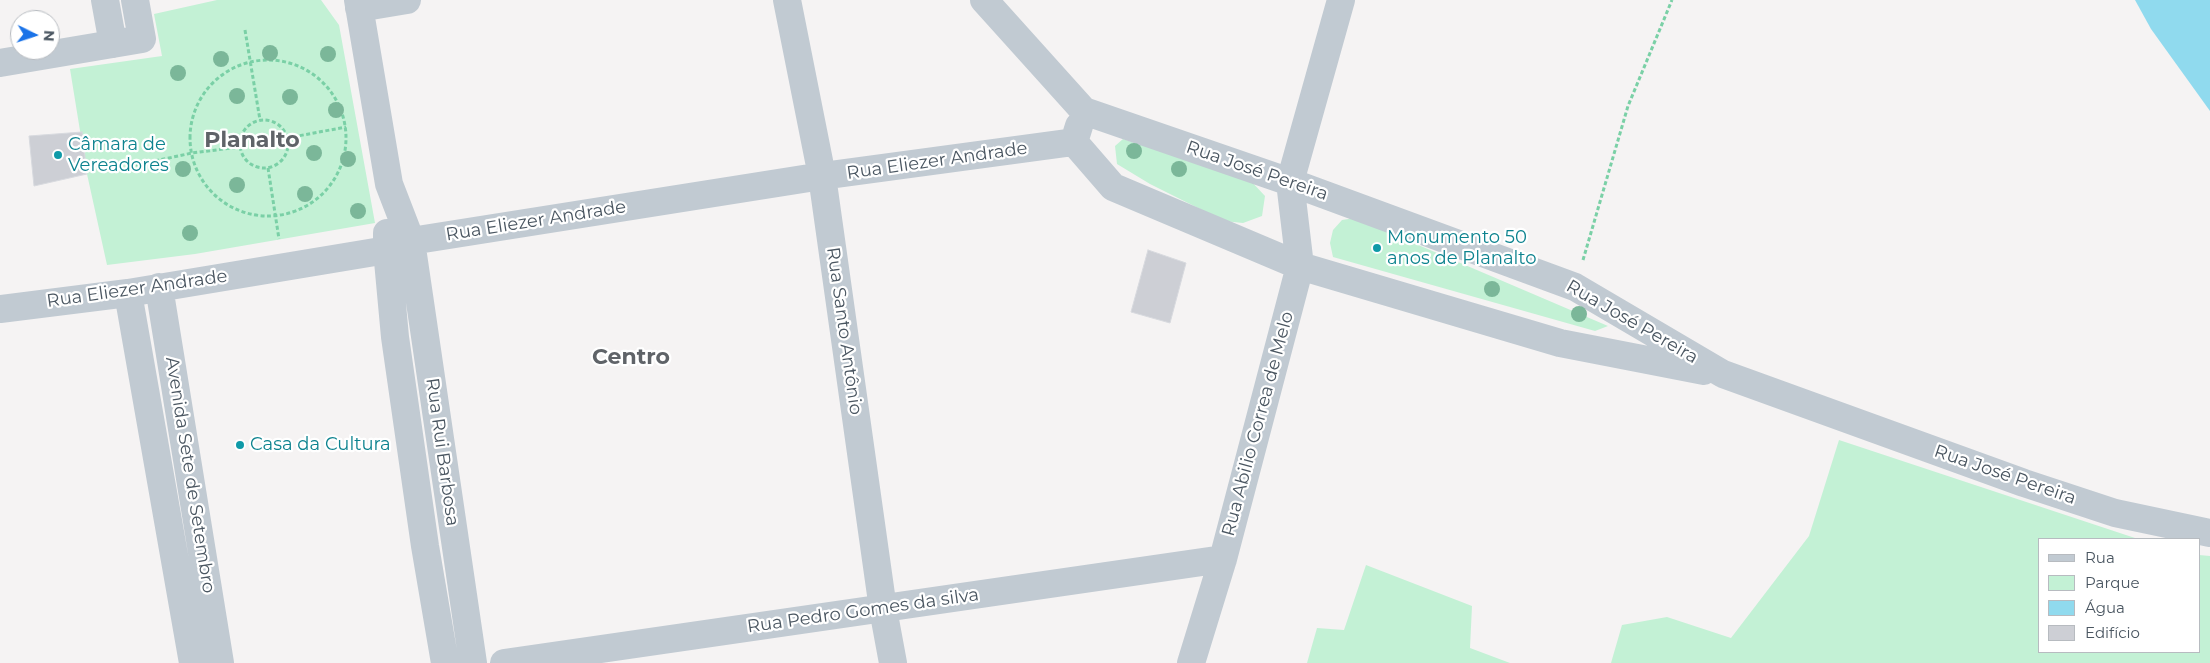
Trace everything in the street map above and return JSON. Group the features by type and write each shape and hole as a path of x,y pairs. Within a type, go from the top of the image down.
{"street":[{"path":"105,0 113,44"},
{"path":"0,63 142,39 135,0"},
{"path":"399,246 359,4 407,0"},
{"name":"Rua Santo Antônio","path":"787,0 822,176 883,608 893,663"},
{"name":"Rua José Pereira","path":"984,0 1084,111 1290,182 1575,287 1723,374 2024,483 2106,510 2210,533"},
{"path":"1290,182 1341,0"},
{"path":"1084,111 1074,142 1113,187 1300,266 1560,343 1723,374"},
{"name":"Rua Eliezer Andrade","path":"0,309 160,288 399,246 822,176 1074,142"},
{"name":"Rua Abilio Correa de Melo","path":"1191,663 1223,558 1300,266 1290,182"},
{"name":"Rua Rui Barbosa","path":"399,246 395,338 425,546 445,663"},
{"name":"Rua Rui Barbosa","path":"399,246 473,663"},
{"name":"Avenida Sete de Setembro","path":"160,288 220,663"},
{"name":"Avenida Sete de Setembro","path":"128,293 193,663"},
{"name":"Rua Pedro Gomes da silva","path":"504,663 1223,558"}],"path":[{"path":"1575,287 1628,106 1672,0"},
{"path":"245,30 260,120"},
{"path":"272,60 293,64 312,74 328,88 339,106 345,127 346,145 342,162 334,179 323,194 309,205 293,212 275,216 259,216 243,212 215,196 200,176 192,153 190,136 198,103 220,77 234,68 250,62 272,60"},
{"path":"260,120 274,122 280,126 287,138 286,154 275,166 268,168 252,166 242,154 240,147 242,132 253,122 260,120"},
{"path":"287,138 345,127"},
{"path":"136,165 192,153 240,147"},
{"path":"268,168 285,267"}],"green space":[{"path":"217,0 321,0 339,25 375,223 195,254 107,265 87,174 70,69 162,56 154,14"},
{"path":"1123,139 1250,180 1265,196 1262,216 1243,223 1224,221 1150,184 1117,164 1115,146"},
{"path":"1355,218 1608,326 1595,331 1333,257 1330,243 1333,230 1342,220"},
{"path":"1839,440 2135,538 2038,538 2038,653 2200,653 2200,555 2210,556 2210,663 1611,663 1622,625 1667,617 1731,638 1809,536"},
{"path":"1366,565 1472,606 1470,648 1510,663 1307,663 1317,628 1344,630"}],"water":[{"path":"2135,0 2210,0 2210,111 2151,29"}],"building":[{"name":"Câmara de Vereadores","path":"82,132 87,174 34,186 29,136"},
{"path":"1148,250 1186,263 1170,323 1131,312"}],"place":[{"name":"Câmara de Vereadores","path":"58,155"},
{"name":"Monumento 50 anos de Planalto","path":"1377,248"},
{"name":"Casa da Cultura","path":"240,445"}],"district":[{"name":"Planalto","path":"252,141"},
{"name":"Centro","path":"631,358"}]}
